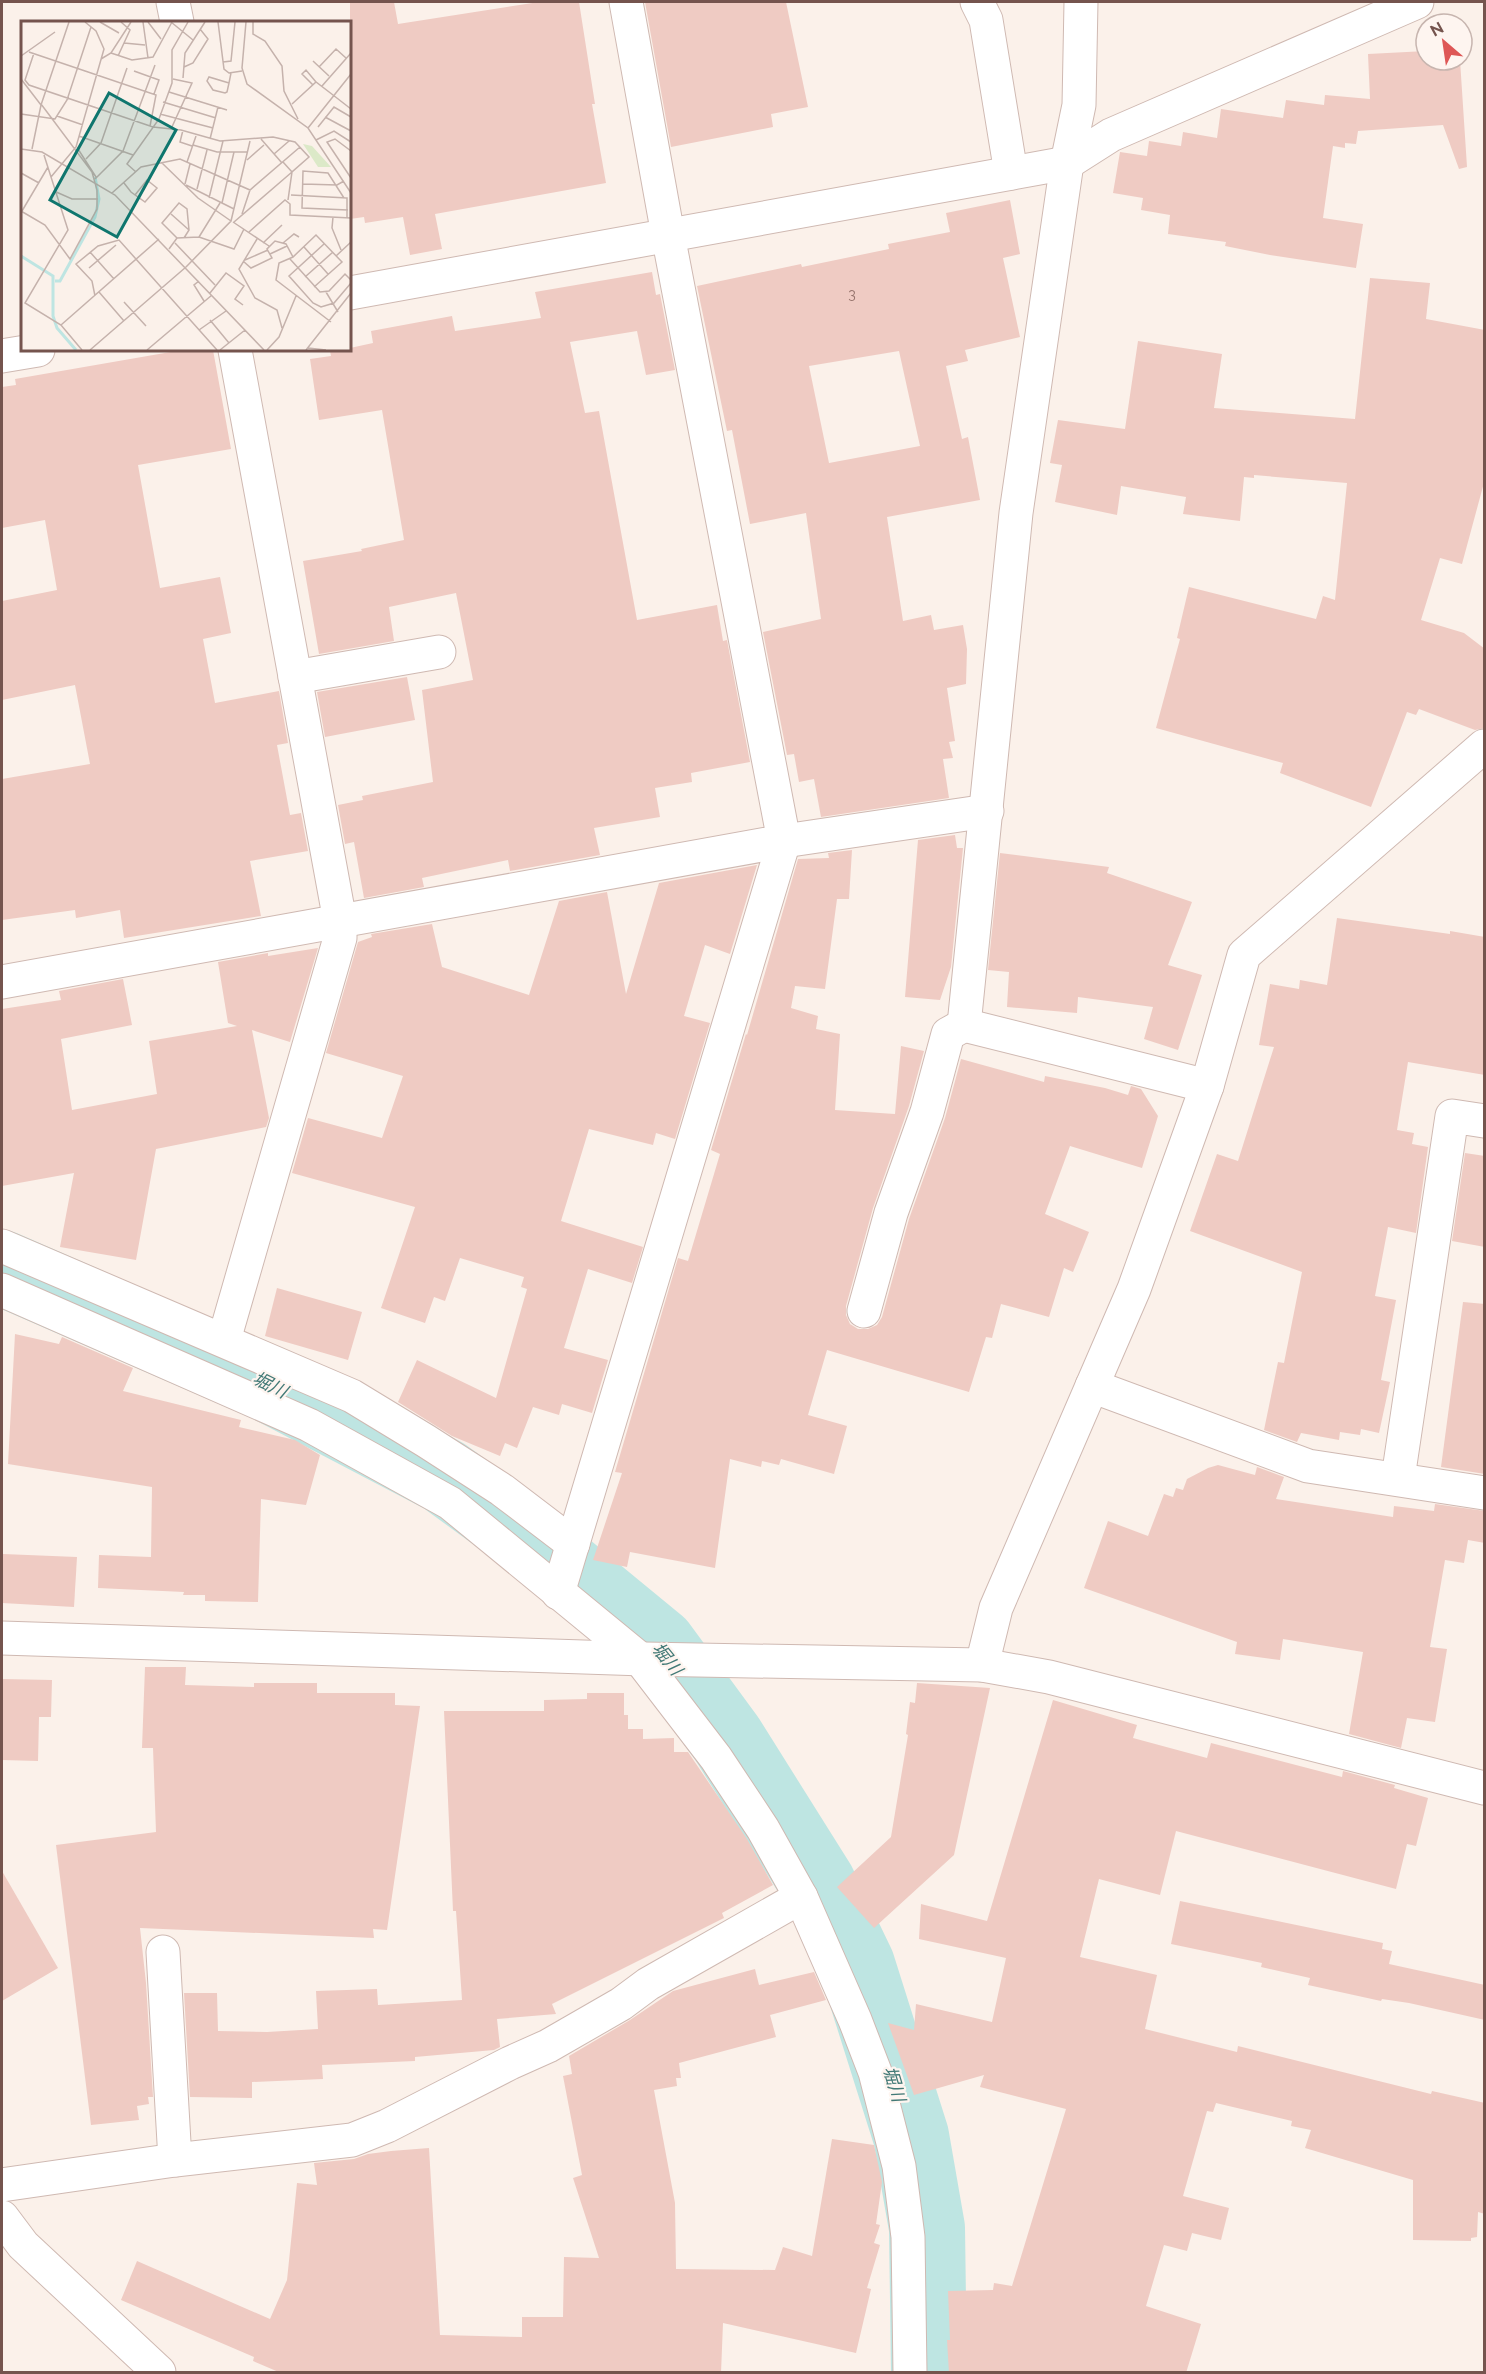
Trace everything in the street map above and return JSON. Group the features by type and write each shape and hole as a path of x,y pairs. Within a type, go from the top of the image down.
{"street":[{"path":"173,2 177,21"},
{"path":"560,1588 784,841 668,235 627,2"},
{"path":"977,2 986,20 1011,173"},
{"path":"964,1025 1016,513 1067,163 1079,105 1081,2"},
{"path":"351,293 1067,163 1111,135 1383,9 1417,2"},
{"path":"2,356 32,351"},
{"path":"224,1340 340,938 340,921 235,351"},
{"path":"295,677 439,652"},
{"path":"982,1665 996,1608 1134,1289 1207,1086 1244,955 1485,746"},
{"path":"2,982 784,841 987,811"},
{"path":"864,1311 891,1213 927,1112 948,1034 964,1025 1207,1086"},
{"path":"1398,1478 1452,1116 1485,1121"},
{"path":"2,1246 352,1396 502,1490 573,1547"},
{"path":"2,1290 309,1425 450,1503 560,1588 642,1659 716,1758 763,1829 801,1897 855,2020 875,2072 899,2166 908,2237 910,2373"},
{"path":"1092,1386 1308,1466 1485,1492"},
{"path":"2,1638 642,1659 982,1665 1050,1677 1485,1788"},
{"path":"2,2185 175,2160 352,2140 387,2126 548,2046 621,2004 648,1984 801,1897"},
{"path":"163,1952 175,2160"},
{"path":"2,2217 23,2245 159,2373"}],"building":[{"path":"350,2 394,2 398,24 539,2 579,2 595,104 592,104 606,183 435,214 442,249 410,255 403,217 365,223 364,217 351,219"},
{"path":"645,2 786,2 808,107 771,114 773,127 671,147"},
{"path":"1414,52 1414,72 1461,72 1467,167 1459,169 1443,125 1358,131 1356,144 1345,143 1345,148 1333,146 1323,218 1363,224 1356,268 1270,255 1225,246 1226,242 1168,234 1170,215 1141,210 1143,198 1113,193 1120,152 1147,156 1149,141 1181,146 1183,132 1217,138 1221,109 1283,118 1286,100 1324,105 1325,95 1370,99 1368,54"},
{"path":"1010,200 1020,254 1003,258 1020,337 965,350 968,361 946,366 962,439 968,437 980,500 887,517 903,621 931,615 934,630 963,625 967,649 966,684 947,688 955,741 949,742 953,758 943,759 949,798 821,817 814,779 799,782 794,754 787,755 763,632 821,619 806,513 750,524 732,430 727,431 697,286 801,264 802,267 889,249 888,244 950,232 946,213","holes":["899,351 920,446 829,463 809,366"]},
{"path":"652,272 656,295 660,294 675,370 646,375 637,331 570,342 585,413 599,411 637,620 717,605 723,641 727,640 750,762 691,773 692,782 655,788 660,817 594,828 600,855 510,871 508,860 422,878 424,887 364,898 354,842 345,844 338,805 363,800 362,796 433,782 422,690 473,680 456,593 389,607 394,641 319,654 303,561 362,551 361,549 404,540 382,410 319,420 310,359 331,356 330,351 351,351 351,348 373,343 371,331 452,316 455,331 541,318 535,292"},
{"path":"1370,278 1430,283 1426,319 1485,330 1485,479 1462,564 1440,558 1421,620 1464,633 1485,649 1485,728 1475,730 1419,709 1416,715 1407,712 1371,807 1280,773 1283,763 1156,728 1180,639 1177,638 1189,587 1316,619 1323,596 1335,600 1347,483 1254,475 1254,478 1244,477 1240,521 1183,514 1186,497 1121,486 1117,515 1055,502 1062,465 1050,463 1058,420 1125,429 1138,341 1222,354 1214,408 1355,419"},
{"path":"176,351 213,351 231,449 138,465 160,588 220,577 231,633 203,639 215,703 279,691 288,743 277,745 290,815 301,813 308,851 250,861 261,916 124,938 120,910 76,918 75,910 2,920 2,779 90,764 75,685 2,700 2,601 57,590 45,520 2,528 2,387 16,385 15,379"},
{"path":"407,677 415,720 325,737 317,692"},
{"path":"955,835 957,848 963,848 951,967 940,1000 905,997 918,840"},
{"path":"852,850 849,899 837,899 825,989 795,986 791,1008 818,1016 816,1029 840,1034 835,1110 895,1114 901,1046 924,1051 909,1106 873,1208 846,1306 846,1315 850,1324 858,1329 868,1329 877,1325 882,1317 909,1219 945,1118 961,1059 1044,1082 1045,1076 1128,1095 1131,1086 1141,1089 1158,1116 1142,1168 1070,1146 1045,1214 1089,1232 1073,1272 1064,1268 1049,1317 1001,1304 992,1338 986,1337 969,1392 827,1350 808,1415 847,1426 834,1474 781,1459 779,1465 762,1461 761,1467 730,1459 715,1568 630,1552 627,1567 593,1560 622,1473 615,1472 678,1258 688,1261 720,1154 711,1150 798,859 829,858 828,853"},
{"path":"1000,853 1109,867 1107,873 1192,902 1168,965 1202,975 1178,1050 1144,1039 1153,1007 1078,997 1077,1013 1007,1007 1009,972 988,970"},
{"path":"757,865 730,954 705,945 684,1016 710,1023 675,1139 656,1133 653,1145 589,1129 561,1221 643,1247 632,1283 588,1269 564,1348 608,1360 592,1413 562,1404 559,1415 533,1407 517,1448 505,1443 500,1456 452,1436 398,1402 417,1360 496,1398 527,1289 521,1287 524,1277 460,1258 445,1301 434,1297 425,1323 381,1308 415,1207 292,1173 308,1118 382,1138 403,1076 326,1053 358,942 372,937 371,934 432,924 442,967 529,995 559,901 607,892 626,994 659,883"},
{"path":"1337,918 1485,937 1485,1075 1408,1062 1397,1130 1414,1133 1412,1144 1428,1147 1416,1233 1388,1227 1375,1296 1396,1300 1381,1380 1390,1382 1379,1433 1361,1429 1360,1435 1340,1432 1339,1440 1301,1433 1297,1442 1264,1430 1278,1362 1284,1363 1302,1272 1190,1231 1217,1154 1238,1161 1274,1047 1259,1045 1270,984 1299,989 1300,980 1327,985"},
{"path":"318,948 290,1042 252,1030 269,1118 266,1127 156,1149 136,1260 60,1247 74,1173 2,1186 2,1009 61,1000 59,991 123,979 132,1025 61,1039 72,1110 157,1094 149,1041 237,1026 228,1023 218,962 268,953 268,956"},
{"path":"1465,1153 1485,1156 1485,1247 1452,1241"},
{"path":"277,1288 362,1312 348,1360 265,1336"},
{"path":"1463,1302 1485,1304 1485,1474 1441,1467"},
{"path":"15,1334 59,1344 62,1337 133,1368 123,1391 241,1420 239,1427 295,1440 320,1455 306,1505 261,1499 258,1602 205,1601 205,1595 183,1595 184,1592 98,1588 99,1555 151,1557 152,1487 8,1464"},
{"path":"1218,1465 1255,1475 1257,1467 1284,1477 1276,1499 1393,1517 1394,1506 1434,1511 1435,1504 1485,1511 1485,1543 1468,1540 1464,1563 1445,1560 1430,1647 1447,1649 1435,1722 1407,1718 1401,1748 1349,1734 1363,1652 1283,1639 1280,1660 1235,1654 1237,1642 1084,1588 1108,1521 1148,1536 1164,1494 1173,1497 1176,1488 1183,1490 1187,1479"},
{"path":"3,1554 77,1557 74,1607 2,1603"},
{"path":"145,1667 186,1667 185,1685 254,1687 254,1683 317,1683 317,1693 395,1693 395,1705 420,1706 387,1930 373,1929 374,1938 140,1928 153,2097 148,2097 149,2104 137,2106 139,2120 91,2125 56,1845 156,1832 153,1748 142,1748"},
{"path":"2,1679 52,1680 51,1717 39,1717 38,1761 2,1760"},
{"path":"917,1683 990,1688 954,1855 874,1928 837,1887 891,1837 908,1735 906,1734 910,1702 915,1703"},
{"path":"587,1693 624,1693 624,1715 628,1715 628,1729 643,1729 643,1739 674,1738 674,1752 688,1752 747,1839 773,1885 722,1913 724,1918 552,2004 556,2014 497,2019 500,2047 494,2050 415,2057 415,2061 322,2065 323,2079 252,2082 252,2098 190,2097 184,1993 217,1993 218,2031 267,2032 318,2029 316,1991 377,1989 378,2005 462,2000 456,1911 453,1911 444,1711 544,1711 544,1700 587,1699"},
{"path":"1053,1700 1137,1725 1133,1738 1207,1758 1211,1743 1342,1777 1343,1771 1395,1785 1394,1788 1428,1798 1416,1846 1407,1844 1396,1889 1176,1831 1160,1895 1099,1879 1080,1957 1157,1975 1145,2029 1237,2052 1238,2046 1431,2094 1432,2091 1485,2103 1485,2214 1478,2212 1477,2237 1471,2238 1471,2241 1413,2240 1413,2180 1305,2148 1311,2130 1291,2126 1292,2121 1216,2103 1213,2112 1207,2111 1183,2196 1229,2208 1221,2240 1192,2233 1187,2251 1164,2245 1146,2306 1201,2324 1186,2373 949,2373 948,2291 993,2290 994,2283 1012,2286 1066,2109 980,2087 984,2075 914,2095 888,2023 914,2030 916,2004 992,2022 1006,1958 919,1939 921,1904 987,1921"},
{"path":"2,1871 58,1968 2,2001"},
{"path":"1180,1901 1383,1943 1382,1949 1392,1951 1389,1964 1485,1985 1485,2020 1409,2003 1382,1999 1381,2001 1308,1985 1310,1978 1261,1967 1262,1963 1171,1944"},
{"path":"755,1969 759,1985 814,1972 826,2000 770,2015 776,2037 679,2063 681,2078 676,2078 677,2086 654,2090 675,2203 676,2269 775,2270 783,2247 812,2256 832,2139 874,2145 882,2182 876,2224 880,2225 874,2243 880,2245 867,2288 871,2289 856,2353 723,2323 721,2373 281,2373 253,2361 254,2357 121,2300 137,2261 270,2319 287,2280 297,2183 317,2185 314,2163 354,2159 368,2154 391,2151 429,2148 440,2335 522,2337 522,2317 563,2317 564,2257 599,2258 573,2178 582,2175 563,2076 572,2074 569,2056 630,2020 673,1991"}],"waterway":[{"name":"堀川","path":"2,1268 270,1385 444,1476 518,1530 658,1645 727,1739 818,1884 857,1965 911,2136 927,2228 929,2372"}]}
